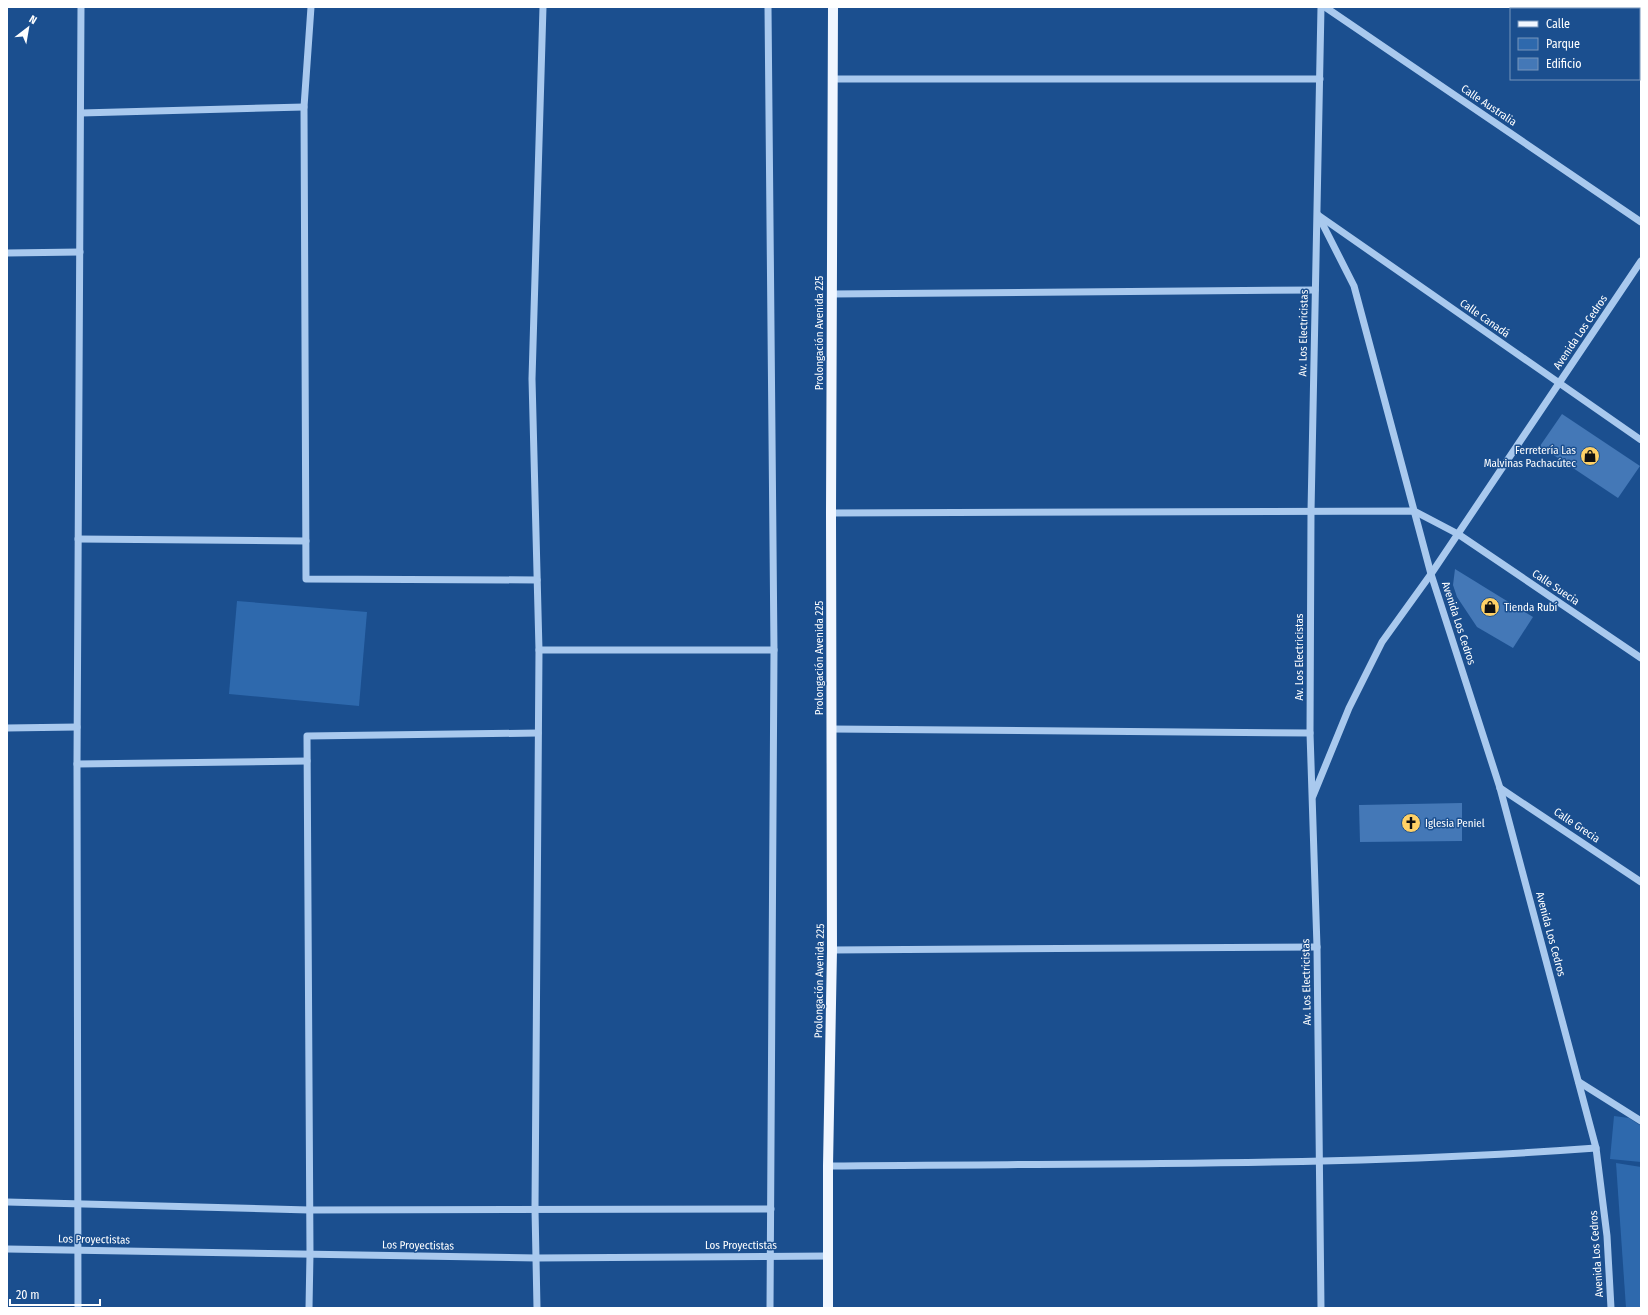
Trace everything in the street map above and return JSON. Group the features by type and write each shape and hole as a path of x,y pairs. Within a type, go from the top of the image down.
{"main road":[{"name":"Prolongación Avenida 225","path":"828,1308 828,1166 832,950 831,513 833,7"}],"street":[{"path":"78,1308 77,727 81,7"},
{"path":"311,7 304,107 306,578 537,580"},
{"path":"537,1308 535,1210 539,650 532,379 543,7"},
{"path":"768,7 774,650 770,1308"},
{"name":"Av. Los Electricistas","path":"1321,7 1311,512 1310,733 1317,947 1321,1161 1321,1308"},
{"name":"Calle Australia","path":"1325,7 1641,222"},
{"path":"833,79 1320,79"},
{"path":"81,113 304,107"},
{"name":"Calle Canadá","path":"1317,213 1641,440"},
{"name":"Avenida Los Cedros","path":"1317,213 1354,286 1431,574 1500,788 1579,1082 1596,1148 1607,1236 1611,1308"},
{"path":"7,253 80,252"},
{"name":"Avenida Los Cedros","path":"1312,799 1349,708 1382,642 1431,574 1641,261"},
{"path":"832,294 1315,290"},
{"path":"831,513 1414,511"},
{"name":"Calle Suecia","path":"1414,511 1458,534 1641,658"},
{"path":"78,539 306,541"},
{"path":"539,650 774,650"},
{"path":"7,728 77,727"},
{"path":"831,729 1310,733"},
{"path":"309,1308 307,736 538,733"},
{"path":"77,764 307,761"},
{"name":"Calle Grecia","path":"1500,788 1641,882"},
{"path":"832,950 1317,947"},
{"path":"1579,1082 1641,1121"},
{"path":"828,1166 1321,1161 1500,1155 1596,1148"},
{"path":"7,1202 309,1210 771,1209"},
{"name":"Los Proyectistas","path":"7,1249 537,1258 828,1256"}],"green space":[{"path":"237,601 367,612 359,706 229,694"},
{"path":"1614,1116 1629,1118 1641,1126 1641,1162 1610,1159"},
{"path":"1616,1163 1641,1167 1641,1308 1626,1308"}],"building":[{"name":"Ferretería Las Malvinas Pachacútec","path":"1562,414 1640,466 1618,498 1540,446"},
{"name":"Tienda Rubí","path":"1455,569 1533,617 1513,648 1477,627 1457,597 1453,585"},
{"name":"Iglesia Peniel","path":"1462,803 1462,841 1360,842 1359,805"}],"place":[{"name":"Ferretería Las Malvinas Pachacútec","path":"1590,456"},
{"name":"Tienda Rubí","path":"1490,607"},
{"name":"Iglesia Peniel","path":"1411,823"}]}
